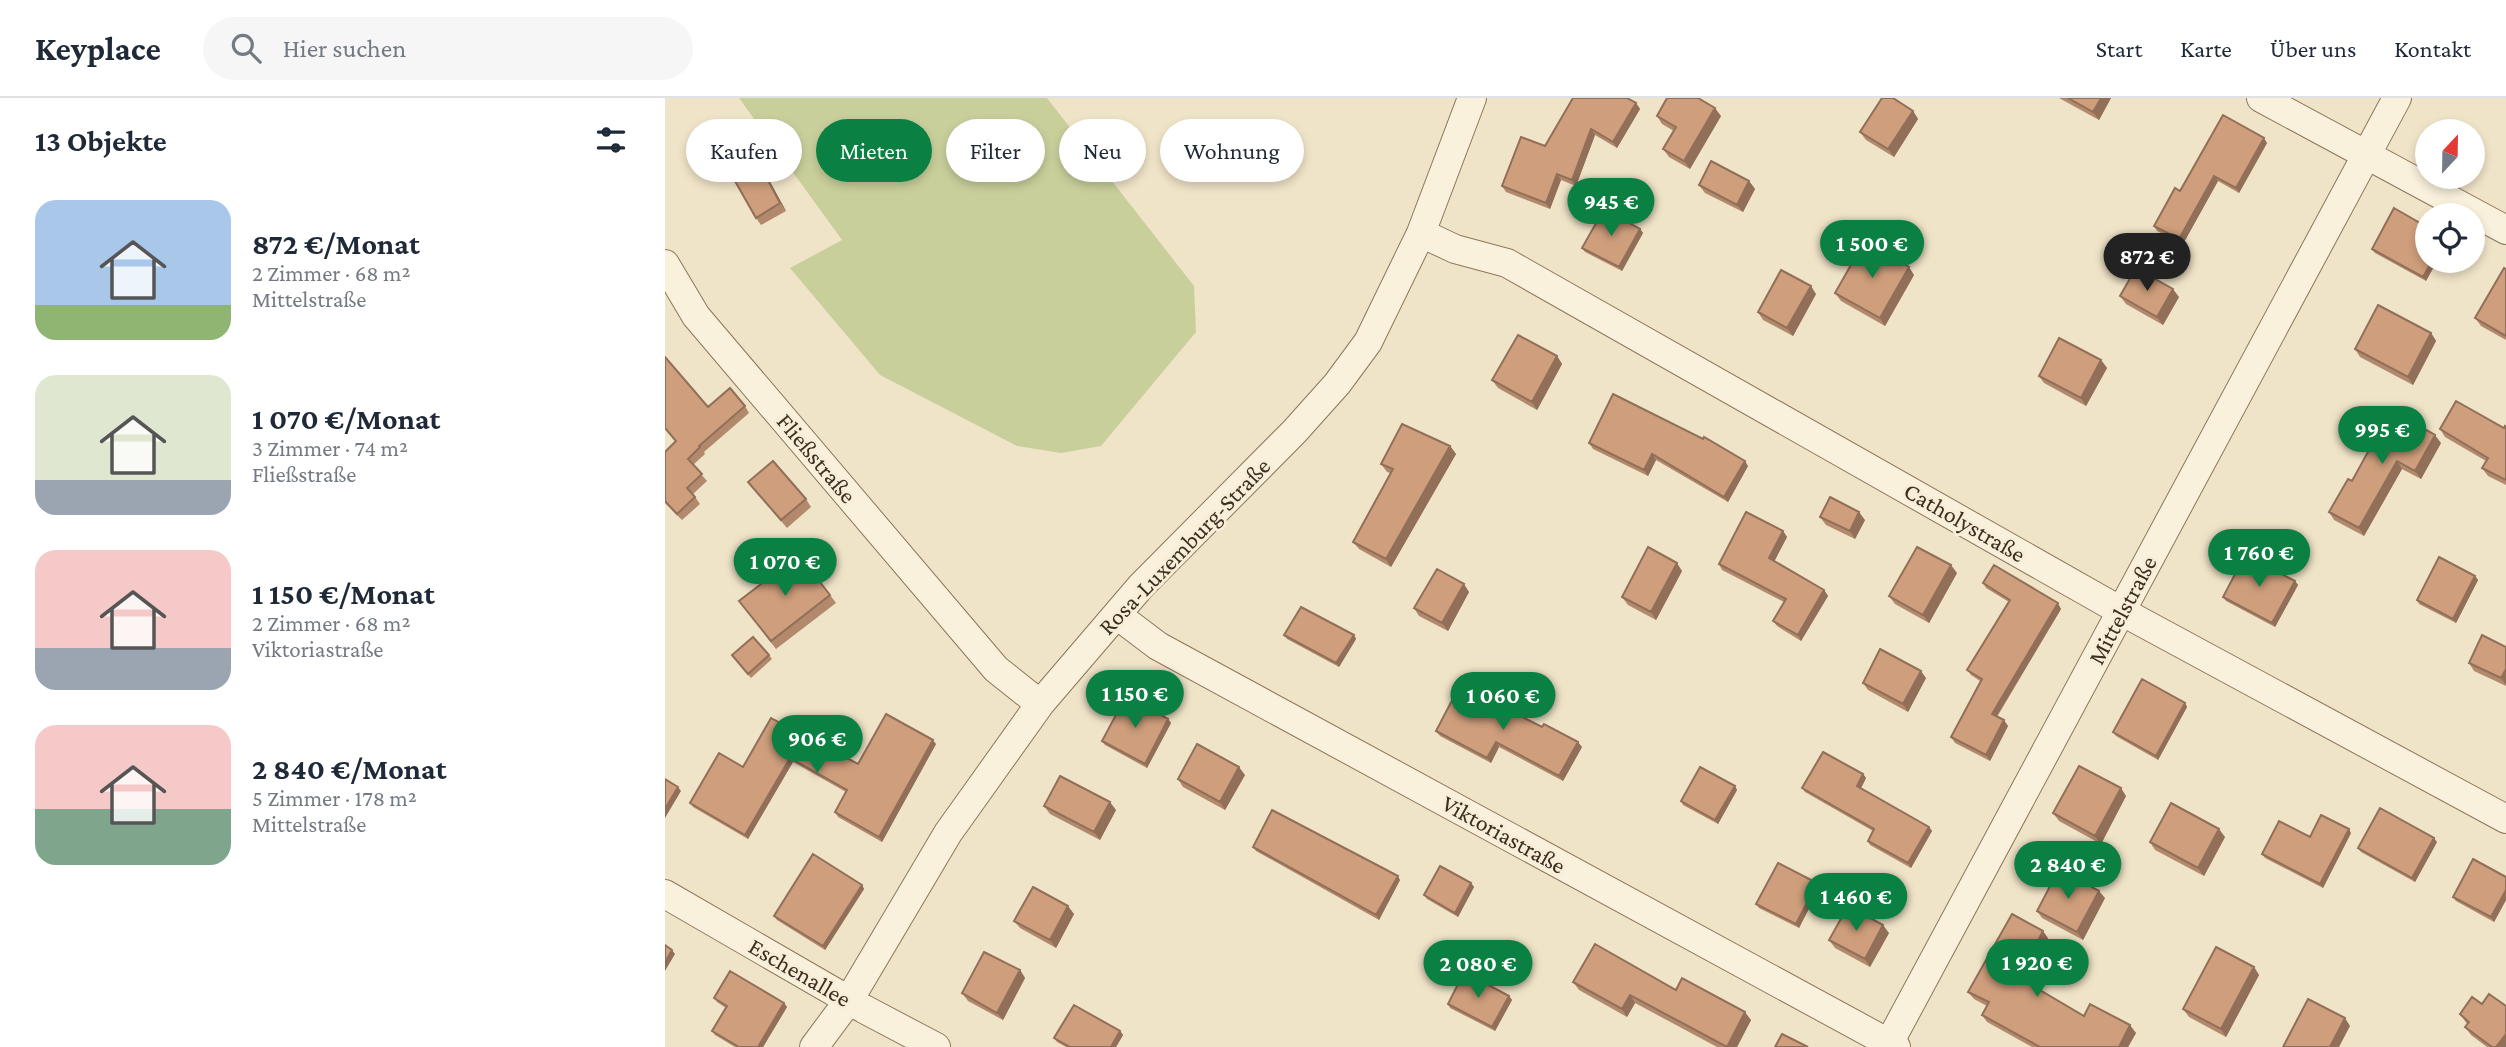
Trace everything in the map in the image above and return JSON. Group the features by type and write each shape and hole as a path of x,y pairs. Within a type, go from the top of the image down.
{"street":[{"name":"Rosa-Luxemburg-Straße","path":"814,1047 849,1000 948,834 1039,704 1141,586 1294,432 1337,384 1367,342 1421,233 1472,98"},
{"path":"2260,98 2506,230"},
{"name":"Mittelstraße","path":"1891,1046 2397,98"},
{"name":"Catholystraße","path":"1421,233 1455,249 1507,263 2121,611 2506,819"},
{"name":"Fließstraße","path":"665,264 696,316 996,669 1039,704"},
{"name":"Viktoriastraße","path":"1117,615 1170,653 1891,1046"},
{"name":"Eschenallee","path":"665,894 936,1047"}],"green space":[{"path":"739,98 1047,98 1063,119 1059,119 1059,182 1113,182 1194,286 1196,332 1101,446 1061,453 1017,446 880,375 790,268 842,240 800,182 802,119 754,119"}],"building":[{"path":"1573,98 1627,98 1636,103 1613,142 1591,129 1572,180 1557,174 1546,203 1502,186 1521,137 1545,146"},
{"path":"1667,98 1698,98 1715,108 1684,161 1663,149 1676,127 1657,116"},
{"path":"1882,98 1893,98 1913,111 1888,149 1860,132"},
{"path":"2068,98 2101,98 2093,112"},
{"path":"2223,115 2264,138 2236,188 2214,176 2179,239 2154,226 2175,188 2180,191"},
{"path":"1711,161 1749,181 1737,205 1699,185"},
{"path":"736,182 769,182 780,203 756,218"},
{"path":"2394,208 2415,220 2415,273 2372,249"},
{"path":"1604,209 1640,229 1619,267 1582,248"},
{"path":"1864,242 1909,267 1880,318 1835,293"},
{"path":"2136,268 2173,289 2157,317 2120,296"},
{"path":"2504,268 2506,269 2506,336 2475,318"},
{"path":"1781,270 1811,286 1787,328 1758,312"},
{"path":"2378,305 2431,333 2408,377 2355,349"},
{"path":"1518,335 1557,356 1532,402 1492,380"},
{"path":"2059,338 2101,360 2081,398 2039,376"},
{"path":"665,357 708,407 730,388 745,406 688,459 702,474 687,488 695,497 677,514 665,501 665,452 676,441 665,428"},
{"path":"1613,394 1703,439 1704,437 1745,461 1724,497 1652,454 1644,470 1589,443"},
{"path":"2456,401 2506,427 2506,480 2482,468 2488,458 2440,429"},
{"path":"2391,410 2435,435 2415,471 2397,461 2359,528 2329,512 2348,479 2352,481"},
{"path":"1402,424 1450,446 1386,559 1353,542 1393,469 1381,464"},
{"path":"773,461 806,499 781,520 748,482"},
{"path":"1830,497 1859,512 1850,531 1820,517"},
{"path":"1746,512 1783,531 1769,558 1824,590 1798,635 1773,621 1786,599 1719,564"},
{"path":"1648,547 1677,563 1651,612 1622,597"},
{"path":"1917,547 1951,565 1923,615 1889,596"},
{"path":"799,555 830,595 771,641 739,601"},
{"path":"2245,555 2295,581 2272,623 2223,597"},
{"path":"2439,557 2475,576 2453,619 2417,600"},
{"path":"1994,565 2058,603 1992,714 2004,720 1986,755 1951,737 1982,679 1967,670 2010,600 1983,583"},
{"path":"1437,569 1464,584 1442,623 1414,608"},
{"path":"1301,607 1354,635 1336,663 1284,635"},
{"path":"2482,635 2506,647 2506,669 2501,678 2469,663"},
{"path":"753,637 769,655 748,674 732,655"},
{"path":"1880,649 1921,671 1903,704 1863,683"},
{"path":"2142,679 2185,703 2156,756 2113,732"},
{"path":"1460,685 1542,727 1544,724 1578,742 1559,776 1496,742 1487,758 1436,731"},
{"path":"1126,696 1168,719 1145,764 1102,741"},
{"path":"886,714 933,740 879,837 835,812 847,790 790,758 745,835 690,803 719,753 743,767 771,718 858,764"},
{"path":"1197,744 1239,767 1220,802 1178,779"},
{"path":"1823,752 1863,774 1857,786 1929,827 1908,863 1868,841 1874,829 1802,788"},
{"path":"2079,766 2121,788 2095,836 2053,813"},
{"path":"1700,767 1735,786 1715,820 1681,801"},
{"path":"1060,776 1110,802 1094,832 1044,806"},
{"path":"665,779 678,787 665,809"},
{"path":"2171,803 2219,829 2198,868 2150,842"},
{"path":"2380,808 2434,838 2412,878 2358,848"},
{"path":"1272,810 1398,876 1376,915 1253,847"},
{"path":"2321,815 2349,829 2320,884 2262,854 2279,821 2310,837"},
{"path":"813,854 862,885 823,946 774,916"},
{"path":"2473,859 2506,877 2506,890 2491,917 2453,897"},
{"path":"1778,863 1817,883 1796,924 1756,904"},
{"path":"1440,866 1471,883 1455,913 1424,895"},
{"path":"2059,869 2099,891 2077,932 2037,911"},
{"path":"1033,887 1068,906 1050,940 1014,921"},
{"path":"1848,906 1883,925 1865,959 1829,940"},
{"path":"2012,914 2043,931 2023,969 2028,971 2023,980 2084,1016 2090,1004 2130,1025 2119,1047 2040,1047 1982,1015 1989,1002 1968,992"},
{"path":"1595,944 1676,990 1682,978 1745,1012 1727,1047 1630,995 1622,1009 1573,982"},
{"path":"665,945 672,950 665,962"},
{"path":"2216,947 2254,967 2221,1029 2183,1009"},
{"path":"984,952 1020,970 997,1013 962,993"},
{"path":"730,971 784,1003 758,1047 739,1047 712,1031 727,1006 714,998"},
{"path":"1464,972 1509,996 1492,1027 1448,1004"},
{"path":"2489,994 2506,1006 2506,1034 2496,1047 2492,1047 2465,1027 2469,1022 2460,1014 2472,997 2482,1004"},
{"path":"2308,999 2345,1018 2330,1047 2283,1047"},
{"path":"1074,1005 1120,1031 1111,1047 1070,1047 1054,1038"},
{"path":"1782,1034 1808,1047 1775,1047"}]}
